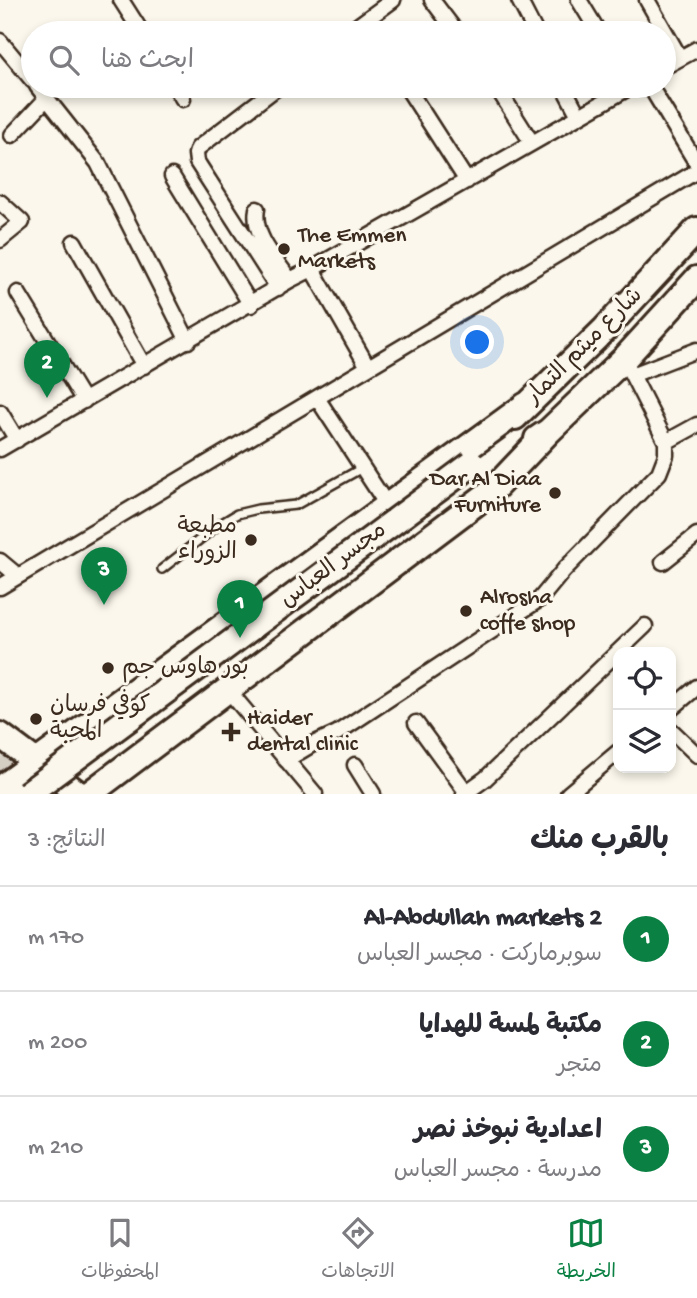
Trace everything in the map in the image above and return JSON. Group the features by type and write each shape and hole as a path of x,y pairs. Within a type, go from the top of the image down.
{"highway":[{"name":"شارع ميثم التمار","path":"477,470 526,405 605,329 697,230"},
{"name":"شارع ميثم التمار","path":"477,470 549,431 628,367 697,279"},
{"path":"0,789 526,405"},
{"path":"89,794 109,786 228,690 492,491 549,431"},
{"name":"مجسر العباس","path":"27,794 477,470"},
{"name":"مجسر العباس","path":"54,794 477,470"},
{"path":"0,734 40,746 72,736"},
{"path":"0,734 79,794"}],"street":[{"path":"364,21 393,0"},
{"path":"432,0 448,21"},
{"path":"519,0 530,21"},
{"path":"579,0 592,21"},
{"path":"647,0 659,21"},
{"path":"124,1 135,21"},
{"path":"0,41 21,66"},
{"path":"676,60 697,49"},
{"path":"676,51 680,58"},
{"path":"12,135 47,98 98,163 188,341"},
{"path":"263,98 198,148 196,154 197,162 284,284"},
{"path":"413,98 467,180"},
{"path":"504,98 532,143"},
{"path":"569,98 579,116"},
{"path":"0,449 610,98"},
{"path":"657,98 697,164"},
{"path":"0,587 697,170"},
{"path":"172,176 251,305"},
{"path":"0,202 22,222 0,240"},
{"path":"257,209 260,235 284,284"},
{"path":"74,242 144,366"},
{"path":"313,270 368,367"},
{"path":"18,293 84,401"},
{"path":"286,760 311,744 337,733 540,599 564,570 659,473 666,455 666,442 628,367 697,350"},
{"path":"317,398 387,505"},
{"path":"0,412 17,440"},
{"path":"666,442 697,425"},
{"path":"663,562 697,535"},
{"path":"0,561 18,576"},
{"path":"624,647 645,626"},
{"path":"416,723 465,793 485,779 613,658"},
{"path":"676,705 697,687"},
{"path":"228,690 315,794"},
{"path":"676,735 697,755"},
{"path":"568,794 613,756"},
{"path":"355,765 373,794"}],"lane":[{"path":"162,569 217,526 237,514 296,505 362,468"}],"tunnel":[{"path":"0,760 37,787"}],"place":[{"name":"The Emmen Markets","path":"284,249"},
{"name":"مكتبة لمسة للهدايا","path":"47,398"},
{"name":"Dar Al Diaa Furniture","path":"555,493"},
{"name":"مطبعة الزوراء","path":"251,540"},
{"name":"اعدادية نبوخذ نصر","path":"104,605"},
{"name":"Alrosha coffe shop","path":"466,611"},
{"name":"Al-Abdullah markets 2","path":"240,638"},
{"name":"بور هاوس جم","path":"108,668"},
{"name":"كوفي فرسان المحبة","path":"36,719"},
{"name":"Haider dental clinic","path":"231,732"}]}
